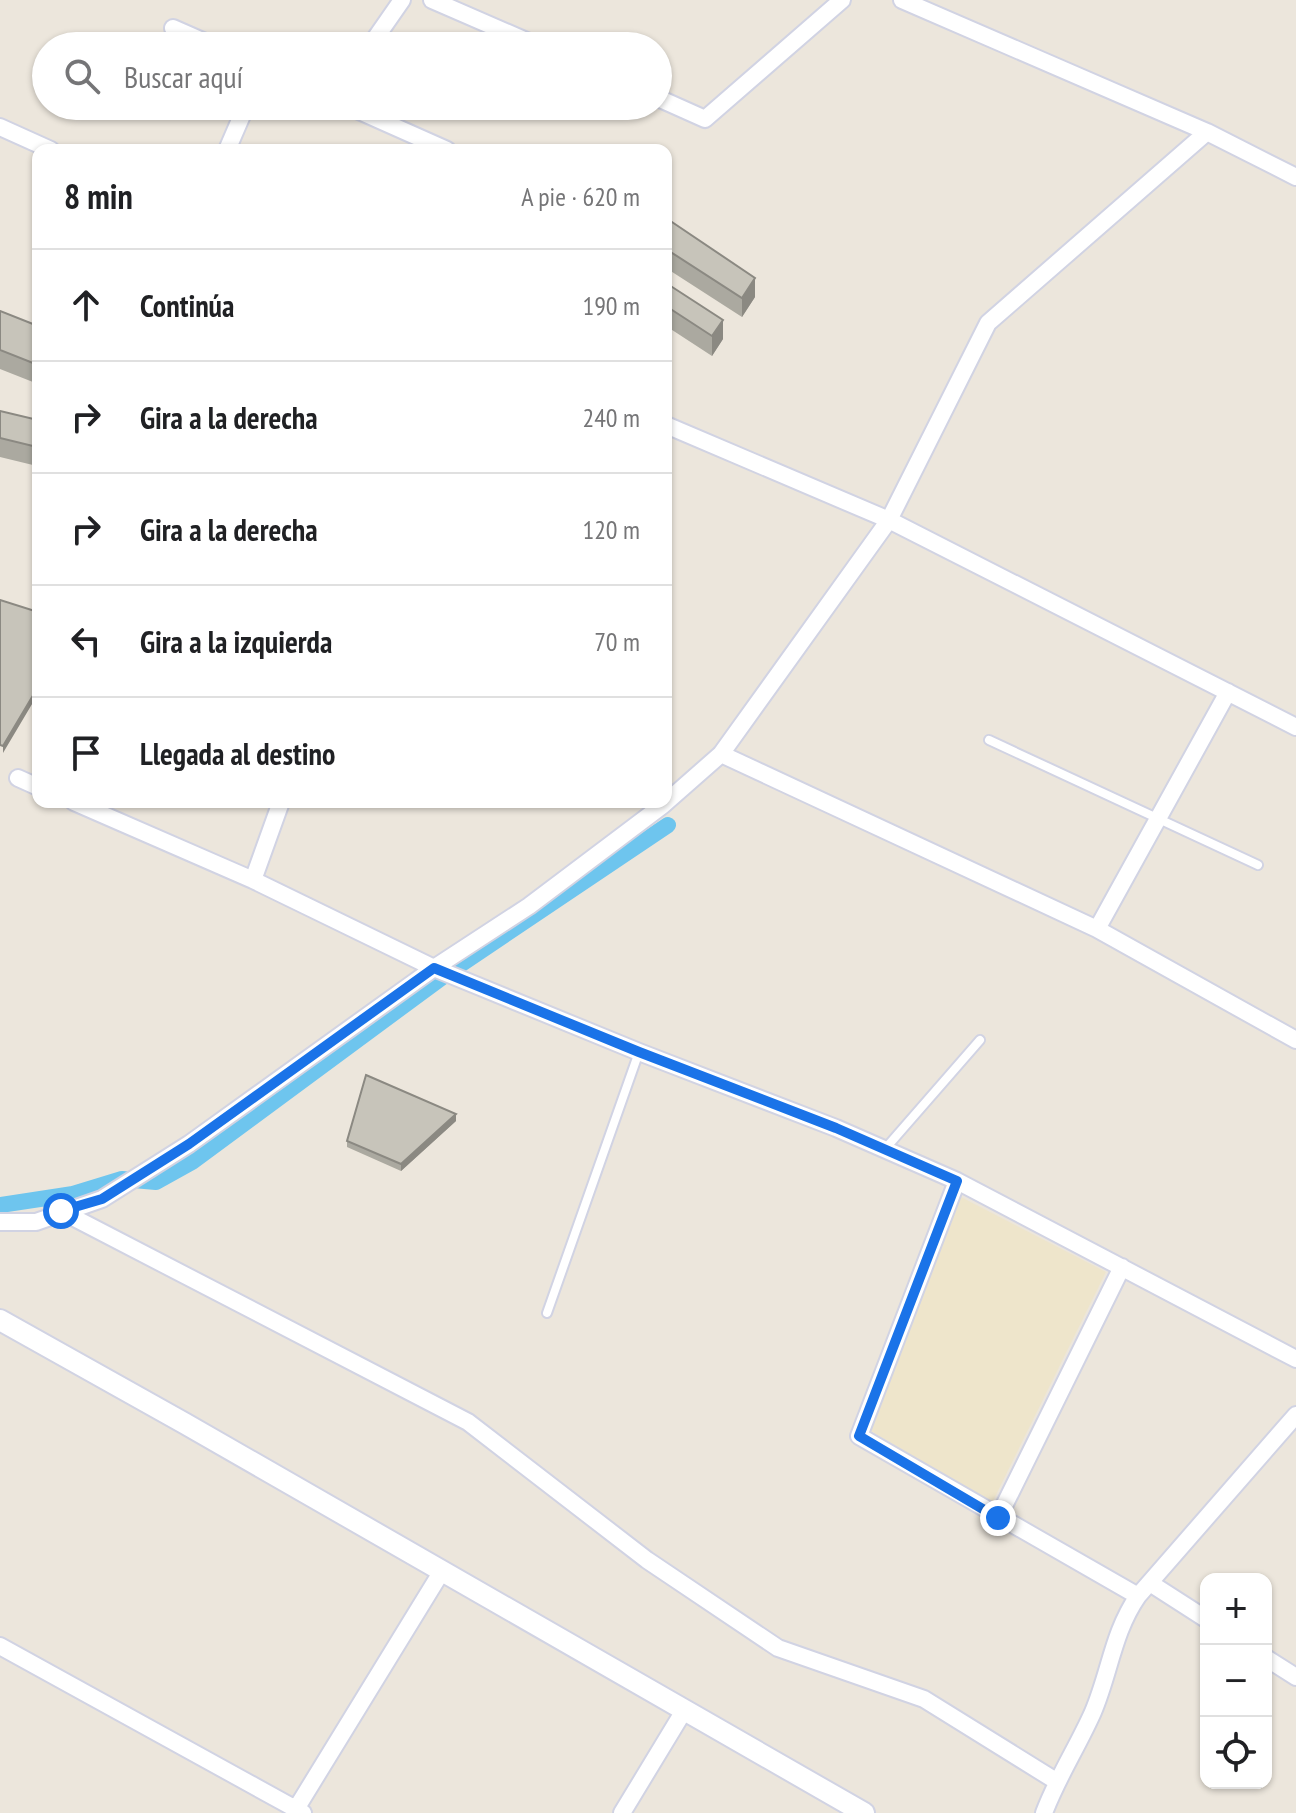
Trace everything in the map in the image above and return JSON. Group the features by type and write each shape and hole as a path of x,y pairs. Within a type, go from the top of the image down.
{"street":[{"path":"380,32 402,0"},
{"path":"432,0 506,32"},
{"path":"672,104 705,119 842,0"},
{"path":"902,0 1207,132 1296,177"},
{"path":"173,28 182,32"},
{"path":"230,144 240,120"},
{"path":"380,120 434,144"},
{"path":"0,127 38,144"},
{"path":"672,797 721,754 889,520 988,323 1207,132"},
{"path":"672,428 889,520 1296,727"},
{"path":"1097,929 1228,692"},
{"path":"721,754 1097,929 1296,1040"},
{"path":"18,778 32,784"},
{"path":"88,808 253,880 434,968 885,1149 957,1181 1296,1359"},
{"path":"253,880 279,808"},
{"path":"0,1222 36,1222 102,1199 189,1144 434,968 529,906 659,808"},
{"path":"957,1181 859,1436 998,1518 1200,1616"},
{"path":"61,1211 468,1422 647,1560 778,1648 924,1699 1056,1781"},
{"path":"998,1518 1122,1267"},
{"path":"0,1320 864,1813"},
{"path":"1044,1813 1056,1781 1093,1712 1124,1616 1296,1415"},
{"path":"0,1646 300,1811 442,1571"},
{"path":"1272,1662 1296,1677"},
{"path":"622,1813 685,1709"}],"lane":[{"path":"989,740 1258,865"},
{"path":"885,1149 980,1040"},
{"path":"547,1313 639,1052"}],"shaded area":[{"path":"961,1197 1106,1272 992,1503 871,1431"}],"building":[{"path":"672,222 755,278 742,298 672,253"},
{"path":"672,287 723,320 712,336 672,310"},
{"path":"0,311 32,324 32,363 0,350"},
{"path":"0,411 32,419 32,446 0,438"},
{"path":"0,600 32,610 32,697 3,746 0,745"},
{"path":"366,1075 456,1114 401,1164 347,1141"}],"waterway":[{"path":"0,1205 73,1194 122,1179 156,1182 192,1162 448,973 668,825"}],"route":[{"path":"61,1211 102,1199 189,1144 434,968 836,1128 957,1181 859,1436 998,1518"}]}
